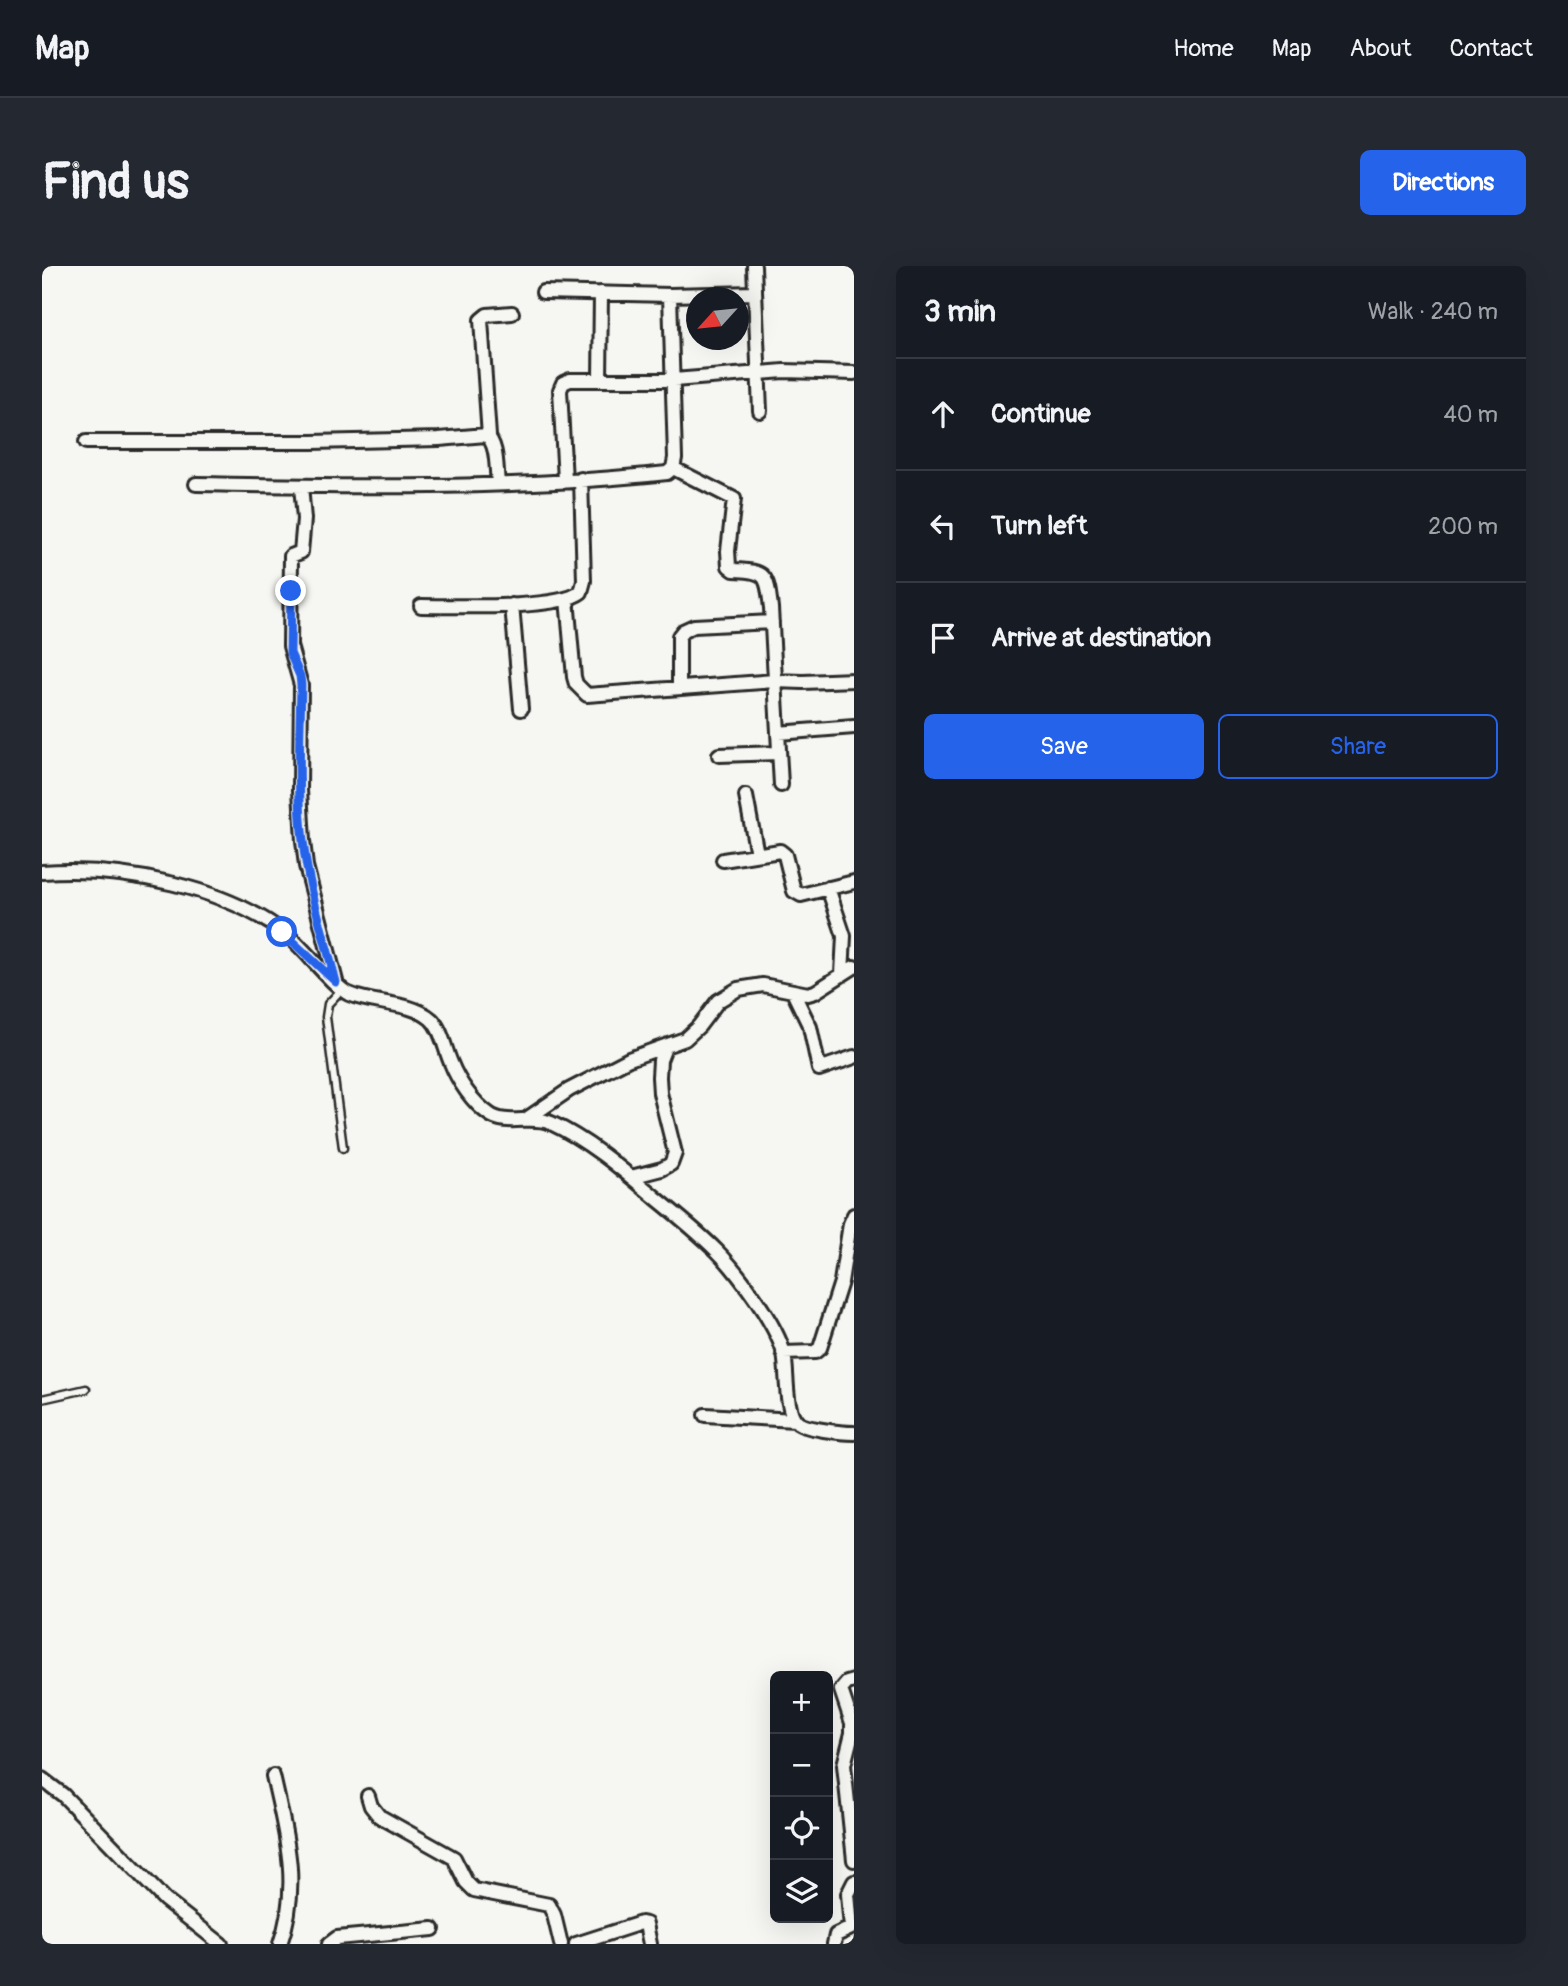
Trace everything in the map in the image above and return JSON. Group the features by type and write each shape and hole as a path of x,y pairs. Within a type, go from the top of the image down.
{"street":[{"path":"754,266 760,411"},
{"path":"543,292 670,295 755,293"},
{"path":"600,380 601,293"},
{"path":"196,484 301,486 498,483 667,473 673,468 674,380 670,295"},
{"path":"498,483 489,436 481,320 487,315 512,313"},
{"path":"565,480 561,386 570,380 674,380 793,371 854,373"},
{"path":"86,442 312,442 489,436"},
{"path":"673,468 734,499 728,551 729,566 734,570 756,570 761,573 769,591 781,785"},
{"path":"421,606 512,605 576,596 583,587 581,480"},
{"path":"301,486 304,525 302,552 291,556 290,646 301,685 301,820 306,866 339,986"},
{"path":"567,599 574,677 581,691 587,695 775,681 854,680"},
{"path":"512,605 521,709"},
{"path":"679,688 679,636 683,631 694,626 772,622"},
{"path":"778,733 854,727"},
{"path":"719,755 779,753"},
{"path":"746,796 757,854"},
{"path":"723,860 783,852 797,894 854,882"},
{"path":"42,872 136,876 229,902 282,932 348,994 414,1010 432,1020 457,1075 486,1112 497,1119 528,1118 556,1125 631,1177 719,1253 740,1276 777,1337 783,1353 790,1406 795,1420"},
{"path":"828,888 844,936 842,974"},
{"path":"528,1118 569,1090 629,1059 665,1047 691,1034 718,1001 738,989 763,985 808,994 854,967"},
{"path":"793,992 810,1027 819,1069 854,1057"},
{"path":"631,1177 662,1169 671,1164 676,1153 659,1084 660,1060 665,1047"},
{"path":"783,1353 815,1352 820,1348 841,1282 850,1224 854,1215"},
{"path":"705,1415 795,1420 804,1426 854,1433"},
{"path":"854,1681 847,1683 841,1690 852,1723 844,1765 854,1860"},
{"path":"272,1776 290,1848 292,1881 280,1944"},
{"path":"45,1782 62,1795 165,1899 221,1944"},
{"path":"368,1796 371,1806 379,1816 454,1858 466,1882 474,1891 548,1905 554,1915 561,1944"},
{"path":"834,1944 836,1935 850,1928 848,1895 854,1882"},
{"path":"576,1944 641,1923 646,1924 650,1944"},
{"path":"329,1944 337,1938 433,1929"}],"lane":[{"path":"339,986 328,1004 326,1017 343,1148"},
{"path":"42,1399 86,1389"}],"route":[{"path":"282,932 293,939 336,982 306,866 303,841 300,790 301,685 298,669 290,653 291,591"}]}
